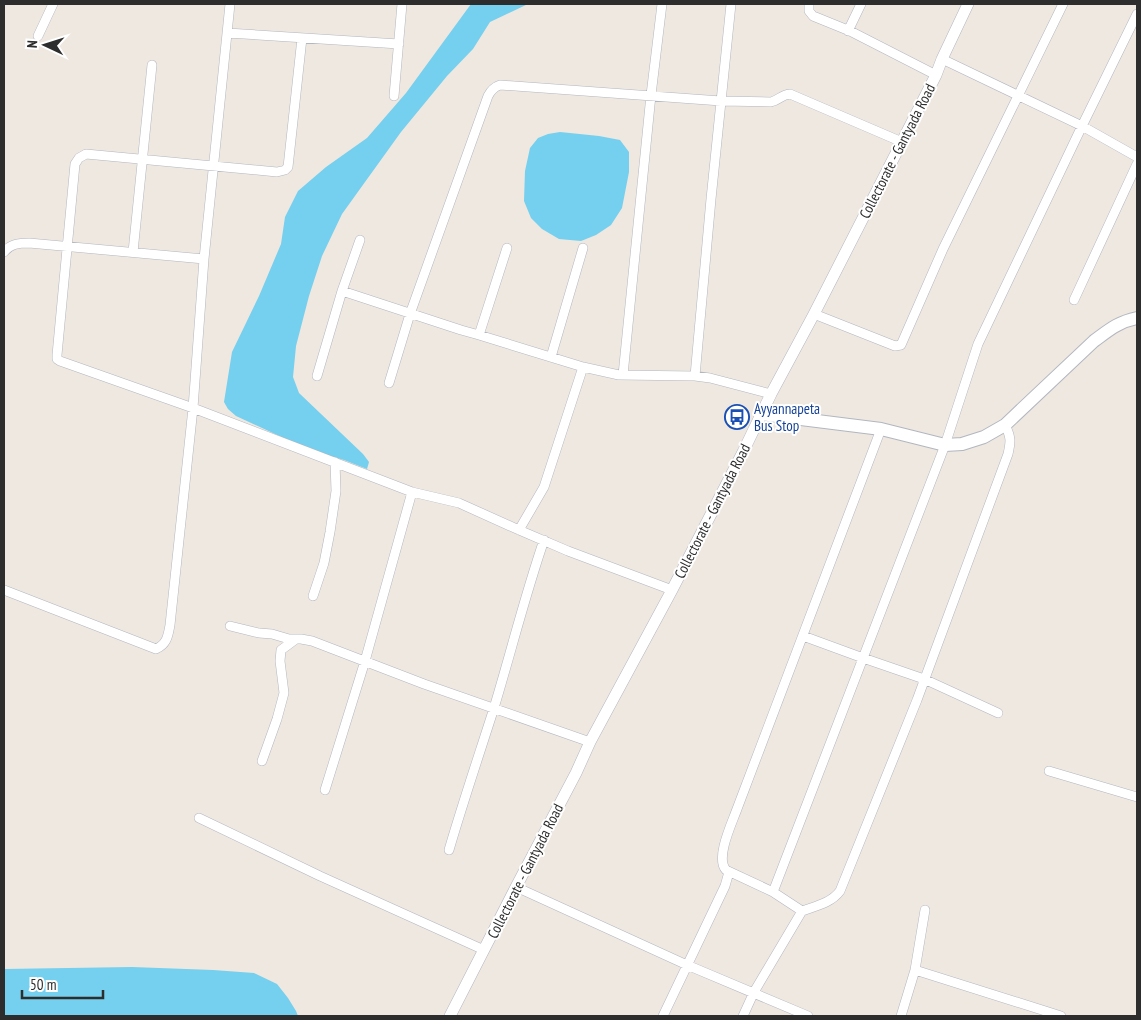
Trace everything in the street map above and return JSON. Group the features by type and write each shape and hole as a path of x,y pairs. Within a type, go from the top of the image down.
{"main road":[{"path":"761,414 882,429 945,444 974,442 1005,426 1094,341 1122,322 1137,318"}],"street":[{"path":"38,36 53,4"},
{"path":"4,590 156,649 161,647 166,641 170,626 193,408 204,259 230,4"},
{"path":"394,96 402,4"},
{"path":"623,376 662,4"},
{"path":"696,376 711,199 731,4"},
{"path":"809,4 813,16 848,31 936,76"},
{"path":"848,31 861,4"},
{"name":"Collectorate - Gantyada Road","path":"450,1016 576,773 590,742 672,590 936,76 968,4"},
{"path":"814,314 895,346 902,344 943,249 1063,4"},
{"path":"773,892 945,444 978,344 1137,14"},
{"path":"227,33 399,44"},
{"path":"302,38 288,167 285,170 276,172 86,154 79,158 75,164 57,355 60,361 193,408 412,492 459,502 576,554 672,590"},
{"path":"942,60 1082,126 1137,157"},
{"path":"133,252 152,65"},
{"path":"389,383 410,314 488,96 493,88 500,85 721,101 770,102 782,95 790,94 902,142"},
{"path":"1074,300 1137,164"},
{"path":"317,376 342,291 360,240"},
{"path":"4,252 11,245 29,243 204,259"},
{"path":"479,334 507,248"},
{"path":"551,357 583,248"},
{"path":"342,291 583,367 623,376 696,376 710,378 771,394"},
{"path":"519,530 544,487 583,367"},
{"path":"743,1016 754,992 802,911 828,902 840,891 917,700 1008,454 1010,438 1005,426"},
{"path":"802,911 773,892 723,868 722,852 882,429"},
{"path":"313,596 324,563 330,532 336,491 335,462"},
{"path":"325,790 365,661 412,492"},
{"path":"449,850 494,709 544,540"},
{"path":"230,626 289,639 312,641 494,709 590,742"},
{"path":"803,636 924,679 998,713"},
{"path":"262,761 284,693 280,661 281,650 297,639"},
{"path":"1049,771 1137,797"},
{"path":"199,818 320,876 484,950"},
{"path":"663,1016 725,886 729,872"},
{"path":"516,887 687,965 808,1016"},
{"path":"900,1016 914,970 925,910"},
{"path":"914,970 1060,1016"}],"water":[{"path":"471,4 528,4 490,22 473,49 447,76 401,132 342,214 322,256 296,346 293,377 299,393 363,454 369,462 367,469 317,452 236,416 228,409 224,402 232,352 281,244 285,217 298,191 326,167 367,138 406,93"},
{"path":"560,132 620,140 629,152 629,172 622,208 611,225 596,235 581,241 559,239 542,229 531,218 524,201 525,171 530,148 538,138"},
{"path":"132,967 254,973 277,984 288,998 298,1016 4,1016 4,969"}],"place":[{"name":"Ayyannapeta Bus Stop","path":"737,417"}]}
